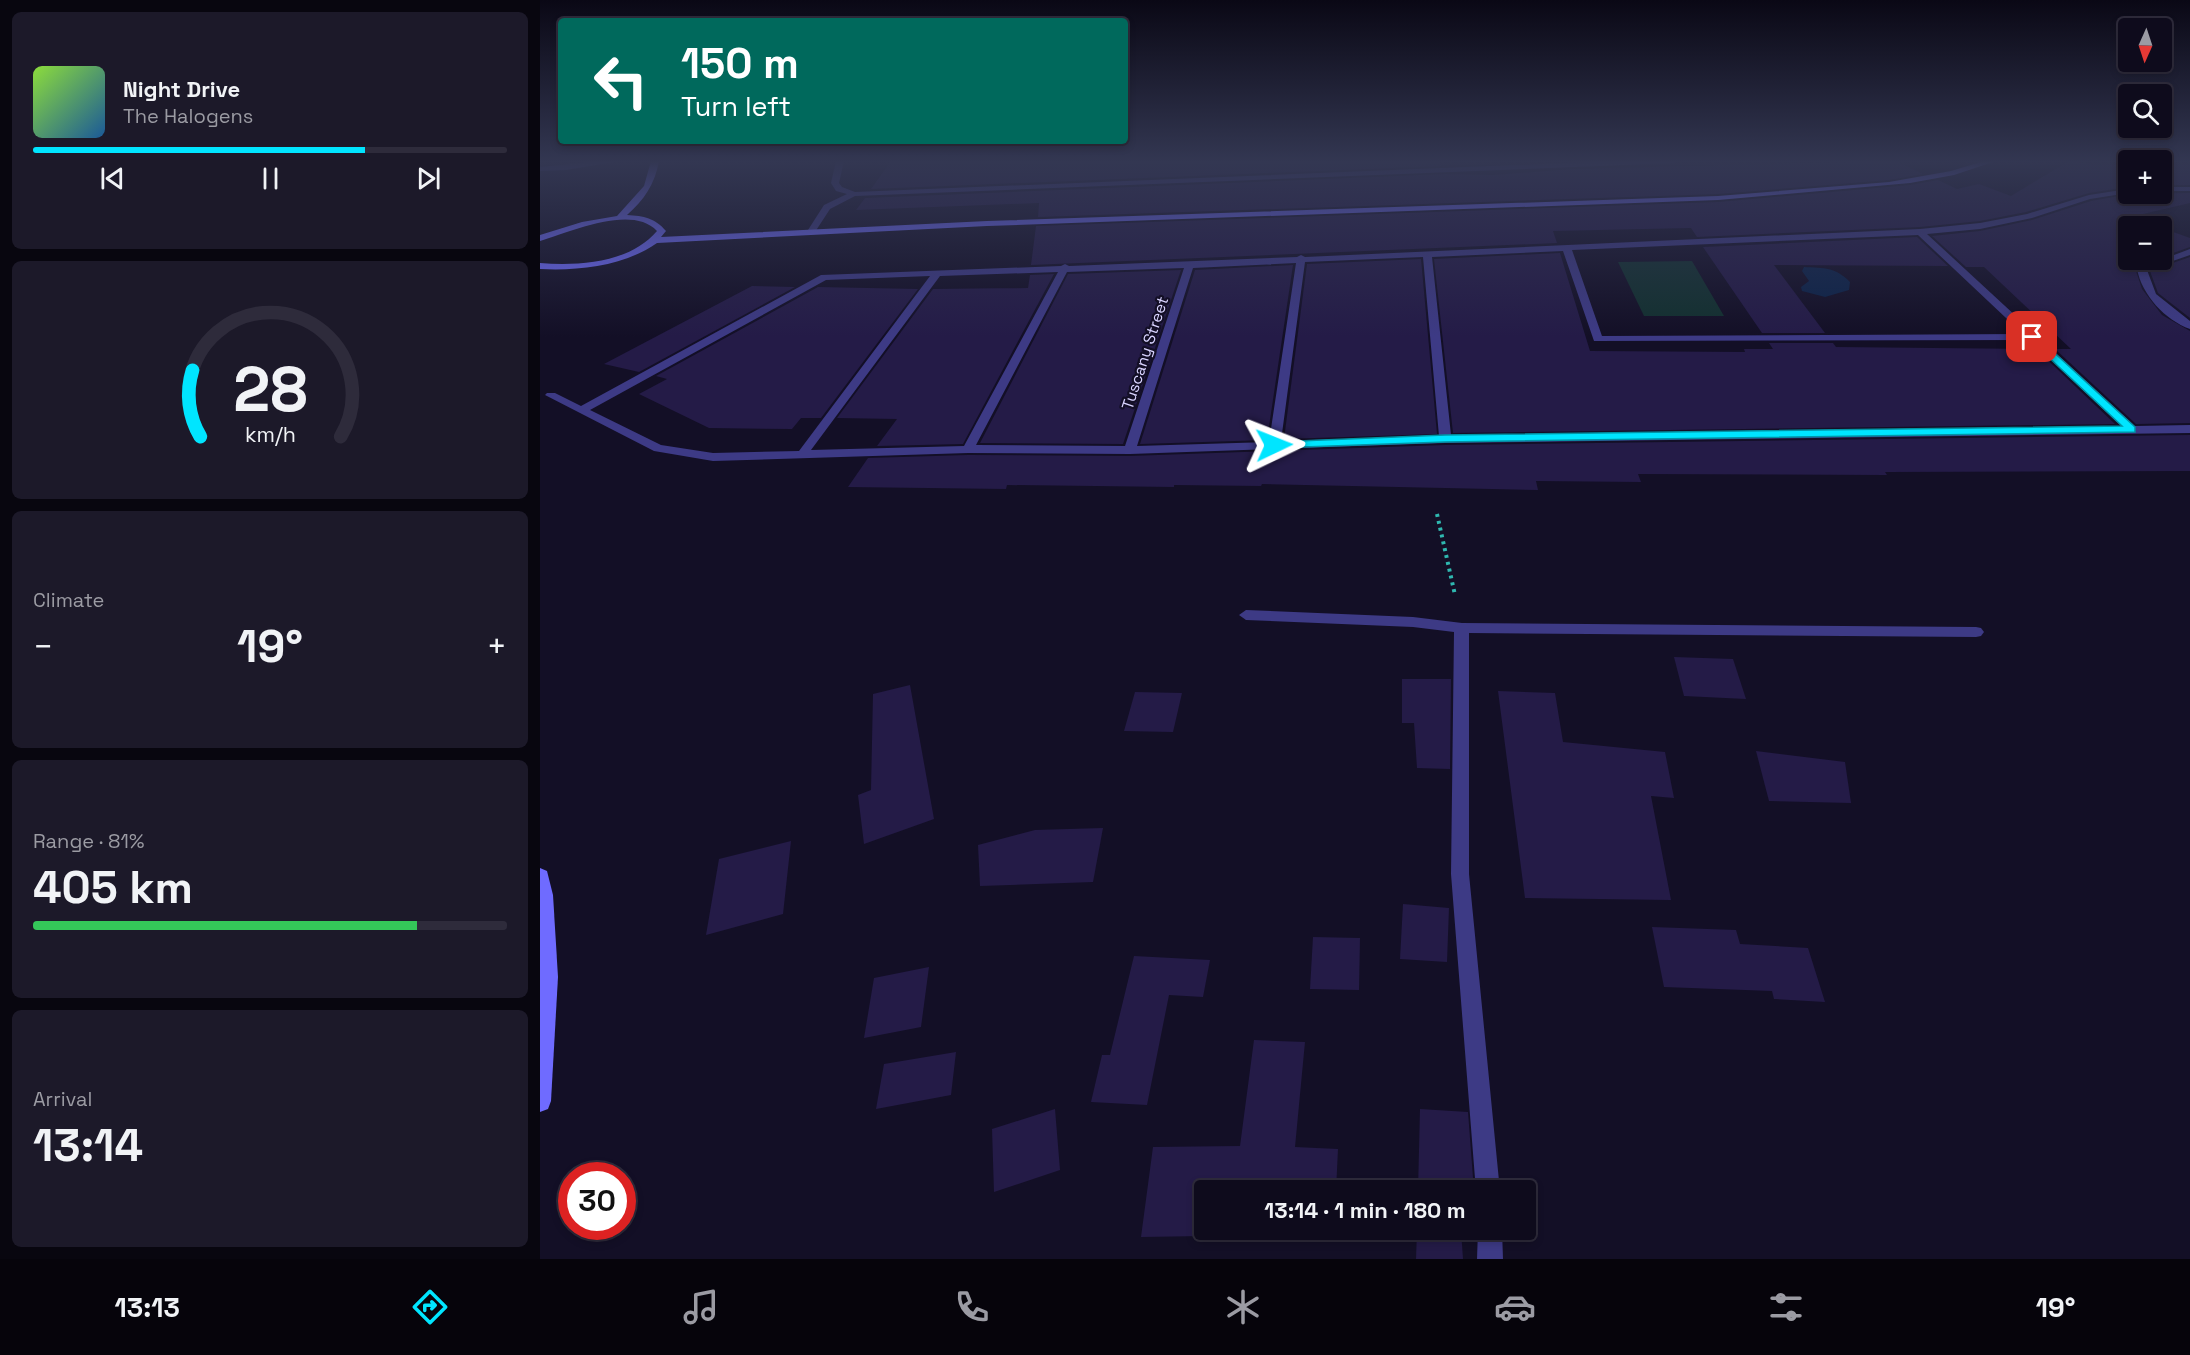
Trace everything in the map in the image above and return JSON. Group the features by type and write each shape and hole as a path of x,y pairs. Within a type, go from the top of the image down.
{"street":[{"path":"540,238 576,225 608,220"},
{"path":"643,220 659,225 662,231 657,240"},
{"path":"812,230 819,220"},
{"path":"540,266 568,267 591,264 633,253 657,240 812,230 1110,220"},
{"path":"582,410 824,277 1065,267 1188,265 1301,258 1920,232 1980,226 2011,220"},
{"path":"1920,232 2131,429"},
{"path":"1566,247 1598,339 2032,337"},
{"path":"2190,252 2142,269 2144,286 2161,304 2190,326"},
{"path":"1427,253 1445,439"},
{"path":"1274,445 1301,258"},
{"name":"Tuscany Street","path":"1130,450 1188,265"},
{"path":"968,449 1065,267"},
{"path":"803,453 937,273"},
{"path":"551,395 658,448 712,457 968,449 1130,450 1445,439 2190,429"},
{"path":"1246,615 1413,622 1462,628 1976,632"},
{"path":"1462,628 1460,874 1487,1180"},
{"path":"540,877 548,978 540,1101"},
{"path":"1490,1240 1490,1259"}],"path":[{"path":"1437,514 1462,628"}],"green space":[{"path":"1692,261 1724,316 1644,316 1618,262"}],"water":[{"path":"1804,267 1824,268 1839,273 1850,282 1849,290 1825,297 1802,291 1801,287 1809,281 1802,271"}],"building":[{"path":"1214,220 1986,220 1920,227 1697,237 1691,228 1553,231 1557,243 1031,265 1036,226"},
{"path":"2033,220 2118,220 2118,270 2136,270 2142,289 2162,315 2190,331 2190,423 2136,424 2055,349 2071,349 1984,267 1966,267 1932,236 1980,231"},
{"path":"2172,232 2190,238 2190,247 2172,253"},
{"path":"1917,237 1948,266 1774,265 1825,333 1762,333 1703,247"},
{"path":"1560,253 1590,351 1745,352 1744,349 1773,349 1769,343 1833,343 1836,347 2036,349 2115,424 1453,433 1434,259"},
{"path":"2190,257 2190,318 2158,293 2150,271 2172,270 2172,263"},
{"path":"1421,259 1437,434 1284,439 1307,264"},
{"path":"1293,265 1267,440 1140,444 1195,270"},
{"path":"1181,270 1123,444 980,443 1068,274"},
{"path":"1054,274 963,444 877,446 897,419 837,418 933,289 1028,288 1030,275"},
{"path":"752,286 795,287 639,372 604,364"},
{"path":"818,287 918,289 821,418 801,418 792,429 709,428 639,394 667,379 656,376"},
{"path":"2190,435 2190,471 1885,472 1887,475 1638,474 1641,482 1536,481 1538,490 1262,484 1261,486 1174,485 1174,487 1007,485 1006,489 848,487 868,458 968,455 1130,456 1445,445"},
{"path":"1674,657 1733,659 1746,699 1684,696"},
{"path":"1402,679 1451,679 1450,769 1417,768 1414,723 1402,723"},
{"path":"910,685 934,819 864,844 858,795 871,790 873,694"},
{"path":"1498,691 1555,693 1563,742 1665,752 1674,798 1651,796 1671,900 1525,898"},
{"path":"1135,692 1182,693 1173,732 1124,731"},
{"path":"1756,751 1845,762 1851,803 1769,801"},
{"path":"1103,828 1093,882 980,886 978,845 1035,830"},
{"path":"791,841 783,914 706,935 719,859"},
{"path":"1403,904 1449,908 1447,962 1400,959"},
{"path":"1652,927 1736,930 1740,944 1808,948 1825,1002 1774,999 1772,991 1664,987"},
{"path":"1313,937 1360,938 1359,990 1310,989"},
{"path":"1134,956 1210,960 1203,997 1169,995 1147,1105 1091,1102 1102,1055 1110,1055"},
{"path":"929,967 921,1027 864,1038 874,978"},
{"path":"1254,1040 1305,1042 1295,1147 1338,1149 1337,1180 1194,1180 1194,1236 1141,1237 1153,1147 1240,1146"},
{"path":"956,1052 951,1095 876,1109 884,1064"},
{"path":"1055,1109 1060,1170 994,1192 992,1129"},
{"path":"1420,1109 1468,1112 1473,1180 1418,1180"},
{"path":"1417,1240 1462,1240 1463,1259 1416,1259"}],"route":[{"path":"1274,445 1445,439 2131,429 2032,337"}]}
